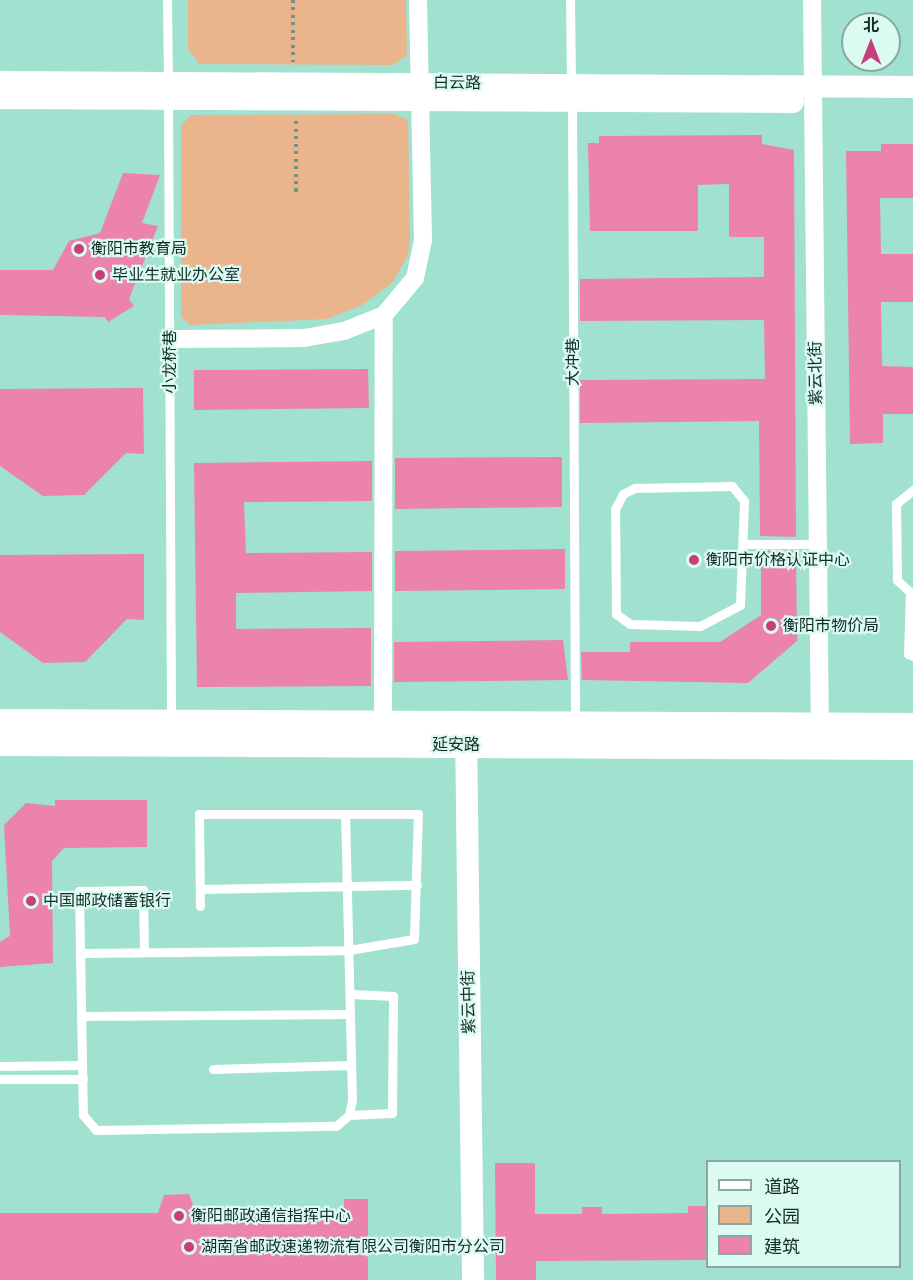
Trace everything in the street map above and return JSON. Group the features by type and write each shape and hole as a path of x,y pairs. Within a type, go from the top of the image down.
{"main road":[{"name":"延安路","path":"0,723 383,724 466,735 575,724 820,736 913,747"},
{"name":"延安路","path":"0,743 466,735 820,736 913,726"}],"street":[{"path":"170,339 304,338 344,331 384,315 415,278 421,261 418,0"},
{"name":"紫云北街","path":"812,0 820,736"},
{"name":"白云路","path":"0,82 168,90 813,94 913,102"},
{"name":"白云路","path":"813,94 913,87"},
{"name":"白云路","path":"0,98 168,90"},
{"path":"383,724 384,315"},
{"name":"紫云中街","path":"466,735 472,1280"}],"lane":[{"name":"小龙桥巷","path":"167,0 171,723"},
{"name":"大冲巷","path":"570,0 575,724"},
{"path":"732,486 744,501 744,544 741,605 717,621 700,626 630,624 616,614 615,509 623,494 635,488 732,486"},
{"path":"913,490 896,504 897,580 910,592 908,654 913,656"},
{"path":"744,544 818,544"},
{"path":"80,953 349,950 414,939 418,814 199,814 200,906"},
{"path":"345,814 351,1065 349,1115"},
{"path":"200,889 417,885"},
{"path":"144,952 143,890 79,891 83,1115 96,1130 336,1126 349,1115 392,1113 393,996 350,994"},
{"path":"81,1016 350,1014"},
{"path":"0,1066 82,1065"},
{"path":"213,1069 351,1065"},
{"path":"0,1079 83,1078"}],"path":[{"path":"293,0 293,72"},
{"path":"296,108 296,195"}],"green space":[{"path":"188,0 406,0 407,55 393,65 199,64 188,49"},
{"path":"394,114 408,120 410,239 408,255 393,282 362,305 327,319 190,325 181,317 181,126 191,115"}],"building":[{"path":"762,135 762,144 794,150 796,537 760,536 759,421 580,423 580,380 765,379 764,320 580,321 580,279 764,277 764,237 729,237 729,184 698,185 698,231 590,231 588,143 599,143 599,136"},
{"path":"881,144 913,144 913,198 880,198 881,254 913,254 913,302 881,302 882,366 913,367 913,414 883,414 883,443 850,444 846,151 881,151"},
{"name":"衡阳市教育局","path":"123,173 160,175 142,223 158,226 129,299 134,306 108,322 105,317 0,315 0,270 53,270 69,241 100,233"},
{"path":"368,369 369,408 194,410 194,370"},
{"path":"143,388 144,454 126,453 84,495 43,496 0,466 0,389"},
{"path":"562,457 562,507 395,509 395,458"},
{"path":"372,461 372,501 244,502 246,553 372,552 372,591 236,593 236,629 371,628 371,686 197,687 194,463"},
{"path":"565,549 565,589 395,591 395,551"},
{"name":"衡阳市物价局","path":"761,551 796,551 797,641 748,683 582,680 581,652 630,652 630,642 720,642 761,615"},
{"path":"144,554 144,620 127,619 85,662 43,663 0,632 0,555"},
{"path":"563,640 568,680 394,682 394,642"},
{"name":"中国邮政储蓄银行","path":"55,800 147,800 147,847 64,848 52,861 53,963 0,967 0,942 10,936 4,825 26,803 55,806"},
{"path":"495,1163 535,1163 535,1214 582,1214 582,1207 602,1207 602,1214 688,1213 688,1206 706,1206 706,1260 536,1261 536,1280 496,1280"},
{"name":"湖南省邮政速递物流有限公司衡阳市分公司","path":"189,1194 196,1212 344,1211 344,1199 368,1199 368,1280 0,1280 0,1213 158,1213 164,1195"}],"place":[{"name":"衡阳市教育局","path":"79,249"},
{"name":"毕业生就业办公室","path":"100,275"},
{"name":"衡阳市价格认证中心","path":"694,560"},
{"name":"衡阳市物价局","path":"771,626"},
{"name":"中国邮政储蓄银行","path":"31,901"},
{"name":"衡阳邮政通信指挥中心","path":"179,1216"},
{"name":"湖南省邮政速递物流有限公司衡阳市分公司","path":"189,1247"}]}
